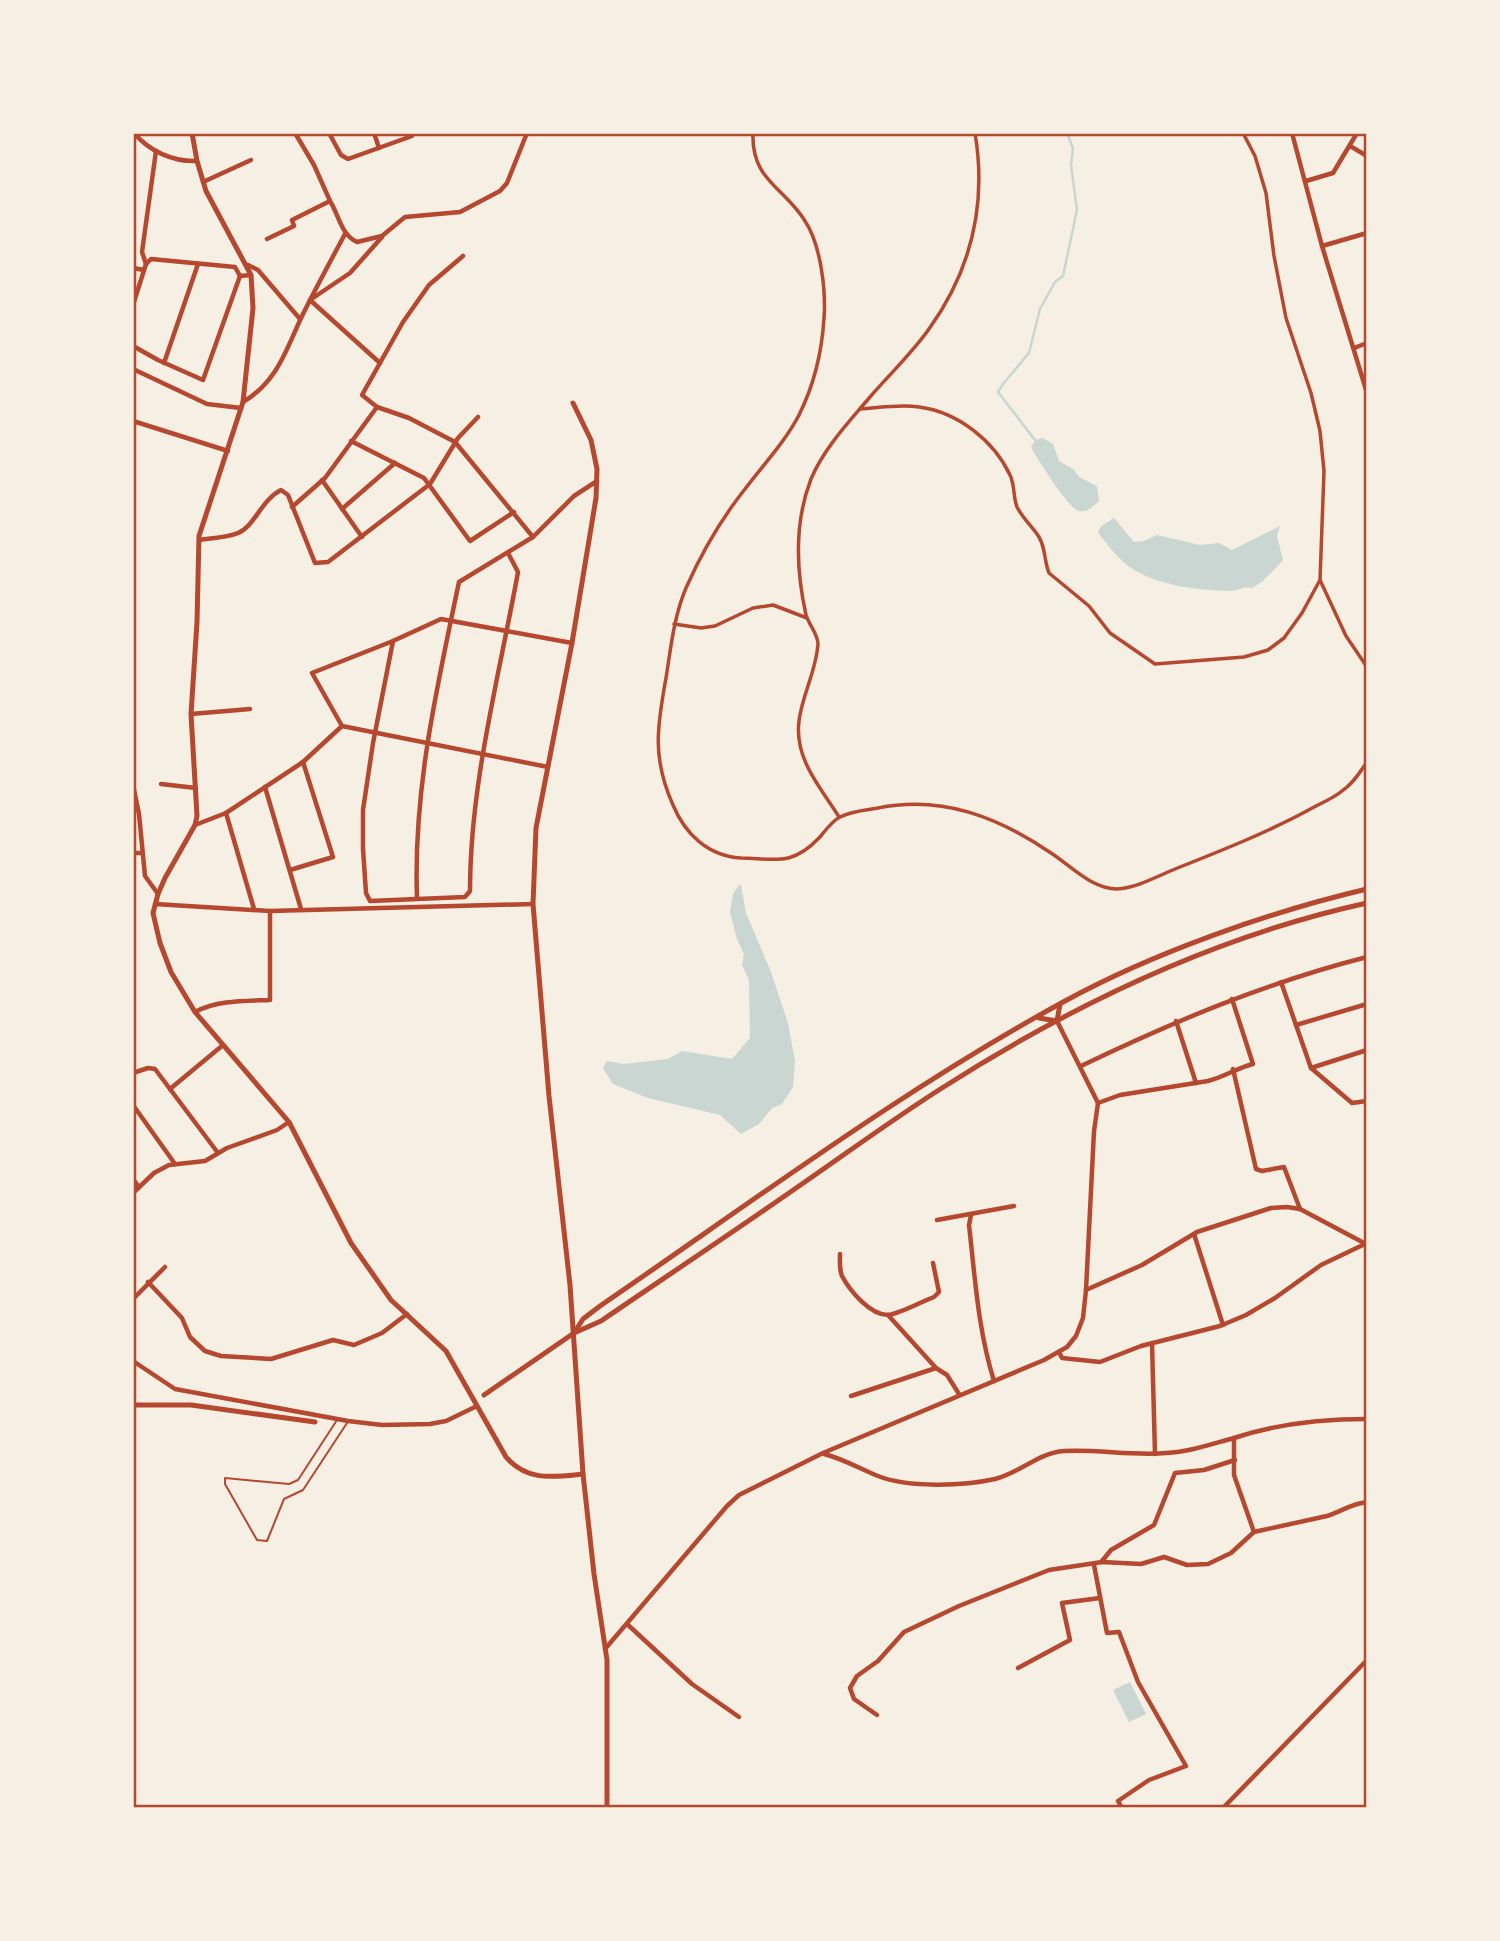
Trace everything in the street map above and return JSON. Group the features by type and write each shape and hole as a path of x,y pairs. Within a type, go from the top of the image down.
{"street":[{"path":"134,133 156,151 183,161 197,160"},
{"path":"192,133 206,191 248,265 253,308 242,405 199,540 191,714 197,788 195,825 155,904 153,913 160,943 172,972 195,1012 289,1122 351,1243 391,1300 446,1351 506,1457 527,1474 551,1478 583,1474"},
{"path":"295,133 314,165 345,233 357,242 382,236 405,217 460,212 500,191 507,183 527,133"},
{"path":"329,133 341,155 348,159 412,136 413,133"},
{"path":"374,133 379,148"},
{"path":"753,133 752,152 762,174 806,222 816,243 825,316 818,360 799,416 744,489 714,537 685,590 674,624 659,717 657,747 662,780 679,819 691,835 720,855 740,858 794,858 807,850 839,817 912,803 942,805 1001,822 1089,880 1104,887 1119,889 1223,850 1294,818 1343,791 1367,762"},
{"path":"839,817 810,774 800,742 799,721 814,672 818,640 807,618 797,548 806,495 821,459 927,332 943,308 963,268 973,236 980,190 975,133"},
{"path":"1243,133 1255,156 1266,193 1286,318 1311,393 1320,431 1324,471 1320,580 1346,636 1367,667"},
{"path":"1292,133 1322,246 1367,393"},
{"path":"1306,181 1333,173 1357,133"},
{"path":"1350,146 1367,156"},
{"path":"146,264 142,252 156,151"},
{"path":"203,182 251,160"},
{"path":"267,239 294,226 292,220 330,201"},
{"path":"133,369 207,404 242,405 273,377 282,364 300,319 345,233"},
{"path":"1322,246 1367,233"},
{"path":"310,300 350,273 380,242 382,236"},
{"path":"463,256 429,285 403,322 362,395 377,407 409,418 455,442 533,537"},
{"path":"133,305 146,264 151,259 235,267 240,276 204,380 133,346"},
{"path":"164,363 198,264"},
{"path":"248,265 257,270 300,319"},
{"path":"133,268 144,271"},
{"path":"240,276 251,275"},
{"path":"310,300 380,363"},
{"path":"1354,348 1367,343"},
{"path":"573,403 591,440 597,481 572,643 536,828 533,904 549,1096 574,1333 583,1474 607,1660 607,1808"},
{"path":"292,507 322,480 377,407"},
{"path":"860,409 919,407 938,411 959,421 985,439 998,454 1012,478 1016,504 1024,521 1038,535 1045,548 1049,573 1089,606 1110,633 1156,664 1228,660 1268,650 1284,638 1294,625 1320,580"},
{"path":"199,540 239,533 263,503 281,490 288,495 315,563 328,562 430,484 455,442 478,417"},
{"path":"133,421 229,452"},
{"path":"351,441 424,478 470,541 514,512"},
{"path":"342,509 395,463"},
{"path":"322,480 362,537"},
{"path":"417,898 417,820 427,743 459,582 533,537 574,496 597,481"},
{"path":"393,641 363,810 366,892 370,901 464,897 470,891 472,823 518,572 508,553"},
{"path":"674,624 701,628 715,626 753,608 773,605 807,618"},
{"path":"548,767 342,726 312,673 441,619 572,643"},
{"path":"191,714 250,709"},
{"path":"195,825 226,813 303,762 342,726"},
{"path":"290,870 333,857 303,762"},
{"path":"161,784 197,788"},
{"path":"133,785 139,814 145,876 158,894"},
{"path":"265,787 301,909"},
{"path":"226,813 254,909"},
{"path":"133,853 141,853"},
{"path":"574,1333 583,1319 600,1306 818,1157 963,1059 1060,1004 1146,963 1192,945 1320,901 1367,889"},
{"path":"155,904 270,911 533,904"},
{"path":"484,1395 574,1333 601,1321 942,1087 1057,1021 1188,960 1282,927 1367,904"},
{"path":"195,1012 203,1007 233,1001 270,1000 270,911"},
{"path":"1081,1066 1176,1021 1231,999 1367,957"},
{"path":"1281,982 1311,1068 1352,1103 1367,1101"},
{"path":"1098,1103 1120,1095 1221,1077 1233,1069 1253,1064 1231,999"},
{"path":"605,1650 738,1495 823,1454 1059,1352 1076,1336 1083,1318 1086,1290 1094,1131 1098,1103 1057,1021 1060,1004"},
{"path":"1296,1025 1367,1004"},
{"path":"1037,1017 1057,1021"},
{"path":"1176,1021 1196,1083"},
{"path":"170,1089 223,1045"},
{"path":"1311,1068 1367,1050"},
{"path":"133,1073 148,1068 155,1069 218,1153"},
{"path":"1233,1069 1256,1169 1262,1171 1284,1167 1300,1209"},
{"path":"133,1105 176,1164"},
{"path":"133,1194 154,1173 169,1165 205,1161 250,1138 277,1130 289,1122"},
{"path":"133,1179 139,1187"},
{"path":"937,1220 1014,1206"},
{"path":"1086,1290 1142,1265 1213,1225 1271,1208 1300,1209 1366,1243"},
{"path":"971,1215 969,1225 976,1293 982,1334 994,1381"},
{"path":"1194,1234 1223,1325"},
{"path":"1059,1352 1062,1358 1100,1362 1152,1343 1223,1325 1259,1308 1321,1265 1366,1243"},
{"path":"841,1254 842,1276 859,1298 876,1311 888,1315 936,1368 947,1375 960,1394"},
{"path":"888,1315 934,1297 939,1292 933,1263"},
{"path":"133,1299 165,1267"},
{"path":"148,1282 182,1318 190,1337 205,1351 221,1356 271,1359 333,1340 354,1345 382,1333 407,1314"},
{"path":"1152,1343 1154,1454"},
{"path":"133,1361 175,1389 348,1421 382,1425 429,1424 446,1421 477,1406"},
{"path":"852,1396 936,1368"},
{"path":"133,1405 191,1405 315,1422"},
{"path":"823,1454 847,1461 880,1477 923,1484 962,1483 998,1479 1045,1455 1061,1451 1154,1454 1194,1448 1265,1428 1340,1419 1367,1419"},
{"path":"1234,1438 1234,1475 1254,1532"},
{"path":"1102,1562 1111,1550 1154,1525 1175,1474 1204,1470 1235,1460"},
{"path":"877,1715 854,1699 850,1688 857,1676 878,1661 904,1632 959,1606 1049,1570 1102,1562 1141,1564 1164,1557 1187,1565 1208,1564 1231,1553 1254,1532 1327,1516 1351,1503 1367,1502"},
{"path":"1094,1565 1107,1633 1119,1632 1138,1682 1185,1766 1149,1780 1118,1801 1122,1808"},
{"path":"1018,1668 1070,1640 1062,1603 1100,1598"},
{"path":"627,1624 692,1684 739,1717"},
{"path":"1223,1808 1367,1660"}],"lane":[{"path":"338,1419 298,1480 289,1484 225,1478 225,1484 257,1540 267,1541 282,1502 286,1497 303,1490 348,1421"}],"shaded area":[{"path":"1043,438 1053,444 1059,461 1073,469 1079,477 1097,486 1099,501 1090,509 1079,511 1074,508 1046,472 1031,447 1035,440"},
{"path":"1114,518 1134,542 1157,535 1200,545 1219,543 1232,550 1280,526 1277,536 1283,560 1263,581 1252,588 1219,591 1170,584 1131,568 1110,548 1098,532 1101,526"},
{"path":"739,885 746,913 771,972 788,1023 795,1061 793,1087 782,1104 772,1108 759,1124 741,1134 720,1115 648,1098 613,1084 603,1068 607,1061 624,1064 668,1059 682,1051 732,1059 750,1038 749,980 742,965 744,954 730,912 733,894"},
{"path":"1130,1682 1146,1714 1129,1722 1113,1690"}],"waterway":[{"path":"1035,440 998,392 1029,353 1040,309 1055,282 1063,276 1077,210 1071,165 1073,148 1067,133"}]}
